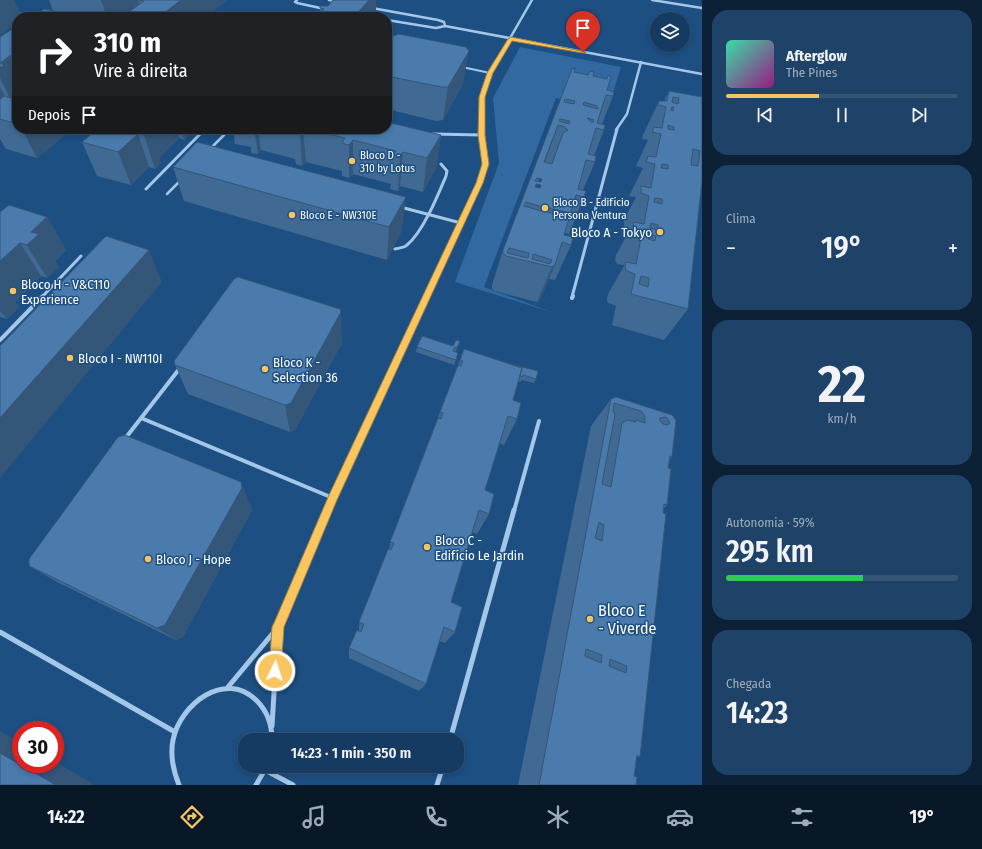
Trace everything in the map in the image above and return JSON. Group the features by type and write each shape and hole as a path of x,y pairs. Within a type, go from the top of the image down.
{"street":[{"path":"297,0 297,3 331,10"},
{"path":"329,0 343,2"},
{"path":"228,687 278,627 333,498 479,183 486,164 482,135 482,97 490,73 511,39 532,0"},
{"path":"652,0 702,8"},
{"path":"374,4 370,8 438,20 444,22 445,26"},
{"path":"392,21 436,28 445,26 702,74"},
{"path":"572,298 617,128 627,114 640,62"},
{"path":"146,189 200,134"},
{"path":"428,134 482,135"},
{"path":"395,249 403,248 411,241 427,214 446,176 447,171 441,164"},
{"path":"400,212 404,206 461,223"},
{"path":"0,340 81,256"},
{"path":"122,443 184,363"},
{"path":"141,418 333,498"},
{"path":"452,733 539,421"},
{"path":"272,730 278,627"},
{"path":"0,632 175,732"},
{"path":"179,785 173,770 172,751 175,732 184,714 196,700 211,691 228,687 243,690 257,699 267,713 272,730"},
{"path":"256,785 263,773"},
{"path":"274,773 293,785"},
{"path":"437,785 440,773"}],"lane":[{"path":"458,67 490,73"},
{"path":"209,151 225,134"},
{"path":"167,194 183,178"}],"shaded area":[{"path":"520,47 621,67 608,109 556,98 484,287 554,313 455,282 499,163 493,98"}],"building":[{"path":"139,0 181,0 165,12 128,12 144,1"},
{"path":"333,0 369,0 358,12 321,12 324,9 320,8 320,6 328,6"},
{"path":"44,9 58,12 40,12"},
{"path":"12,29 12,55 0,63 0,37"},
{"path":"399,34 466,47 469,51 448,87 441,87 392,77 393,36"},
{"name":"Bloco B - Edifício Persona Ventura","path":"576,68 574,72 588,75 590,71 594,72 593,76 607,79 608,75 611,77 607,90 614,92 613,96 606,95 597,123 605,125 604,130 596,128 588,154 596,156 595,162 586,160 578,189 586,191 584,197 576,195 564,235 573,237 571,245 562,242 555,265 552,267 506,256 503,253 503,250 572,69","holes":["565,99 575,101 574,104 564,102","584,102 597,106 598,109 583,105","587,118 594,120 591,122","560,119 570,121 569,124 559,121","558,125 563,126 568,130 563,133 552,164 544,162","537,178 542,179 541,182 535,181","536,184 541,185 540,188 535,187","526,202 543,207 541,211 524,206","549,208 566,212 565,217 547,212","509,248 529,253 528,258 507,253","533,254 552,260 550,264 532,259"]},
{"path":"669,91 702,97 702,181 688,309 631,294 635,274 627,271 625,268 626,262 636,264 642,233 635,231 633,228 634,222 644,224 649,196 641,193 641,186 651,188 655,164 646,162 648,156 656,157 661,134 652,132 654,127 662,128 666,107 658,105 659,101 667,101","holes":["673,97 679,98 678,104 672,102","668,125 674,127 674,130 668,129","693,149 700,151 698,166 691,165","662,164 668,165 668,169 661,168","655,198 662,199 662,204 654,202","651,223 658,225 657,230 650,228","648,234 656,236 655,241 648,239","641,276 649,278 648,287 639,284"]},
{"path":"4,96 10,98 12,97 12,123 0,119 0,99"},
{"path":"392,123 441,135 427,158 403,152 400,157 393,155 396,151 353,140 349,145 342,143 345,138 328,134 392,134"},
{"path":"91,134 138,134 118,152 82,142"},
{"path":"197,142 406,197 389,227 173,167"},
{"path":"9,205 47,217 31,232 39,234 27,245 20,243 0,261 0,212"},
{"path":"106,236 149,250 0,418 0,346"},
{"path":"238,277 340,309 341,312 291,403 285,405 175,365 174,361 234,279"},
{"path":"422,336 453,346 456,340 460,341 457,348 455,347 453,351 458,353 456,360 417,347"},
{"name":"Bloco C - Edifício Le Jardin","path":"464,349 522,368 513,400 521,403 517,419 508,416 485,490 494,494 489,514 479,510 451,602 462,607 455,632 444,627 426,684 349,648 357,630 361,632 364,624 359,622 388,549 391,550 394,543 390,542 438,418 441,419 443,413 440,412 458,365 461,366 463,361 460,360"},
{"path":"507,363 538,371 536,379 523,375 523,377 520,376 522,368"},
{"name":"Bloco E - Viverde","path":"616,397 672,415 676,420 672,457 670,456 668,468 671,469 667,505 664,504 663,513 666,514 640,757 637,755 634,776 637,777 636,785 539,785 611,399","holes":["614,403 641,411 645,416 645,423 636,420 636,422 627,420 622,423 611,487 602,484 615,414 613,412","666,417 670,423 667,425 663,424 660,421 660,418","599,522 604,525 602,541 595,538","586,649 602,655 601,663 585,656","610,659 627,666 626,673 609,666"]},
{"name":"Bloco J - Hope","path":"125,435 241,482 242,488 165,625 157,628 29,566 29,559 118,437"},
{"path":"0,753 12,760 12,773 35,773 56,785 0,785"}],"place":[{"name":"Bloco D - 310 by Lotus","path":"352,161"},
{"name":"Bloco B - Edifício Persona Ventura","path":"545,208"},
{"name":"Bloco E - NW310E","path":"292,215"},
{"name":"Bloco A - Tokyo","path":"660,232"},
{"name":"Bloco H - V&C110 Experience","path":"13,291"},
{"name":"Bloco I - NW110I","path":"70,358"},
{"name":"Bloco K - Selection 36","path":"265,369"},
{"name":"Bloco C - Edifício Le Jardin","path":"427,547"},
{"name":"Bloco J - Hope","path":"148,559"},
{"name":"Bloco E - Viverde","path":"590,619"}],"route":[{"path":"275,671 278,627 333,498 411,333 479,183 486,164 482,135 482,97 490,73 511,39 583,52"}]}
